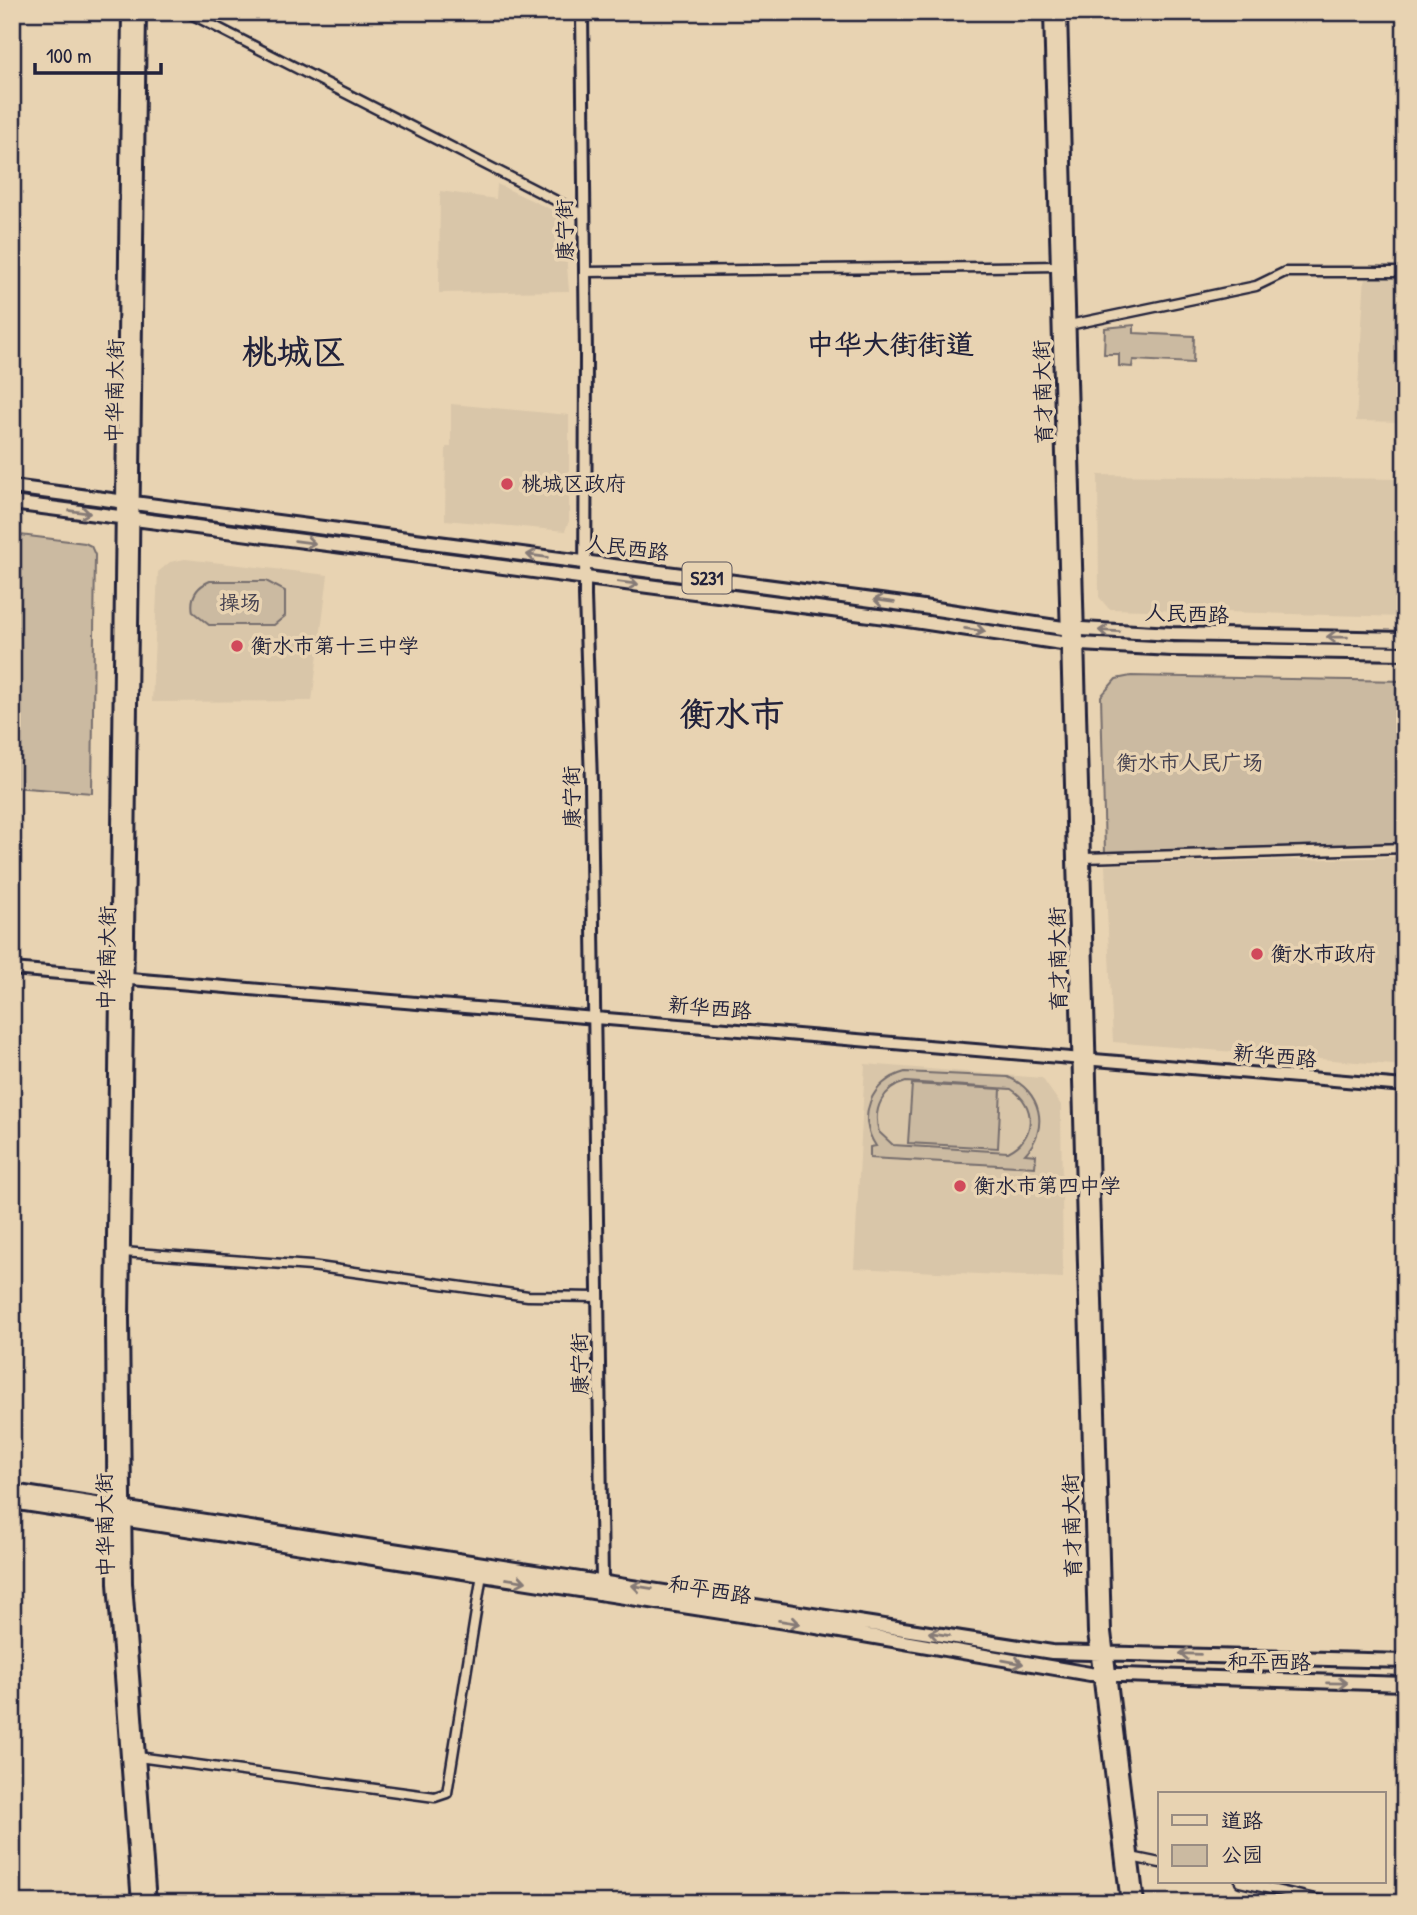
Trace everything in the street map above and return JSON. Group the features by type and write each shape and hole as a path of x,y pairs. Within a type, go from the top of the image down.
{"main road":[{"name":"中华南大街","path":"129,12 128,518 113,1319 119,1513 149,1903"},
{"name":"中华南大街","path":"128,503 139,12"},
{"name":"育才南大街","path":"1051,12 1058,266 1084,858 1085,1059"},
{"name":"育才南大街","path":"1060,12 1069,325 1073,628"},
{"name":"人民西路","path":"12,487 1073,628 1405,639"},
{"name":"人民西路","path":"12,503 1074,644 1405,653"},
{"name":"育才南大街","path":"1074,644 1101,1653 1128,1903"},
{"name":"中华南大街","path":"121,979 123,1252 119,1513 115,1583 139,1903"},
{"name":"和平西路","path":"12,1491 119,1513 1103,1675 1405,1684"},
{"name":"和平西路","path":"12,1502 119,1513 601,1581 1052,1652 1405,1661"},
{"name":"育才南大街","path":"1103,1675 1137,1903"}],"street":[{"path":"187,12 584,215"},
{"name":"康宁街","path":"582,12 586,578 601,1581"},
{"path":"585,272 1058,266"},
{"path":"1069,325 1256,286 1271,276 1285,272 1405,272"},
{"path":"1084,858 1405,848"},
{"name":"新华西路","path":"12,970 1405,1086"},
{"path":"123,1252 311,1266 527,1296 598,1297"},
{"path":"138,1757 435,1797 447,1793 482,1574"},
{"path":"1131,1857 1158,1864"},
{"path":"1249,1884 1332,1903"}],"shaded area":[{"path":"497,184 563,215 569,291 439,293 440,191 496,199"},
{"path":"1365,275 1405,278 1405,422 1356,421"},
{"name":"桃城区政府","path":"451,404 569,415 569,521 565,531 445,520 446,447 451,447"},
{"path":"1098,475 1405,479 1405,617 1109,609 1099,597"},
{"name":"衡水市第十三中学","path":"185,559 328,575 312,701 152,702 158,572 170,562"},
{"name":"衡水市政府","path":"1405,857 1405,1066 1113,1042 1105,865"},
{"name":"衡水市第四中学","path":"865,1064 1042,1078 1061,1105 1063,1278 854,1268"}],"green space":[{"path":"1134,325 1134,333 1194,336 1193,363 1133,360 1132,367 1119,366 1119,354 1104,354 1105,328"},
{"path":"12,534 85,543 91,546 95,555 92,793 12,787"},
{"name":"操场","path":"210,581 266,581 285,591 285,616 274,625 209,625 193,612 192,602 201,586"},
{"name":"衡水市人民广场","path":"1131,676 1405,681 1405,843 1105,853 1101,696 1116,679"},
{"path":"905,1072 1008,1077 1019,1083 1028,1091 1038,1111 1038,1133 1025,1154 1036,1155 1035,1167 870,1158 870,1147 876,1146 870,1135 867,1112 876,1092 883,1083","holes":["906,1082 1011,1089 1025,1104 1030,1122 1024,1139 1008,1152 893,1145 879,1132 877,1115 881,1101 891,1089"]},
{"path":"912,1084 1001,1089 998,1148 908,1143"}],"place":[{"name":"桃城区政府","path":"507,484"},
{"name":"衡水市第十三中学","path":"237,646"},
{"name":"衡水市政府","path":"1257,954"},
{"name":"衡水市第四中学","path":"960,1186"}],"district":[{"name":"中华大街街道","path":"890,344"},
{"name":"桃城区","path":"294,352"},
{"name":"衡水市","path":"732,714"}]}
